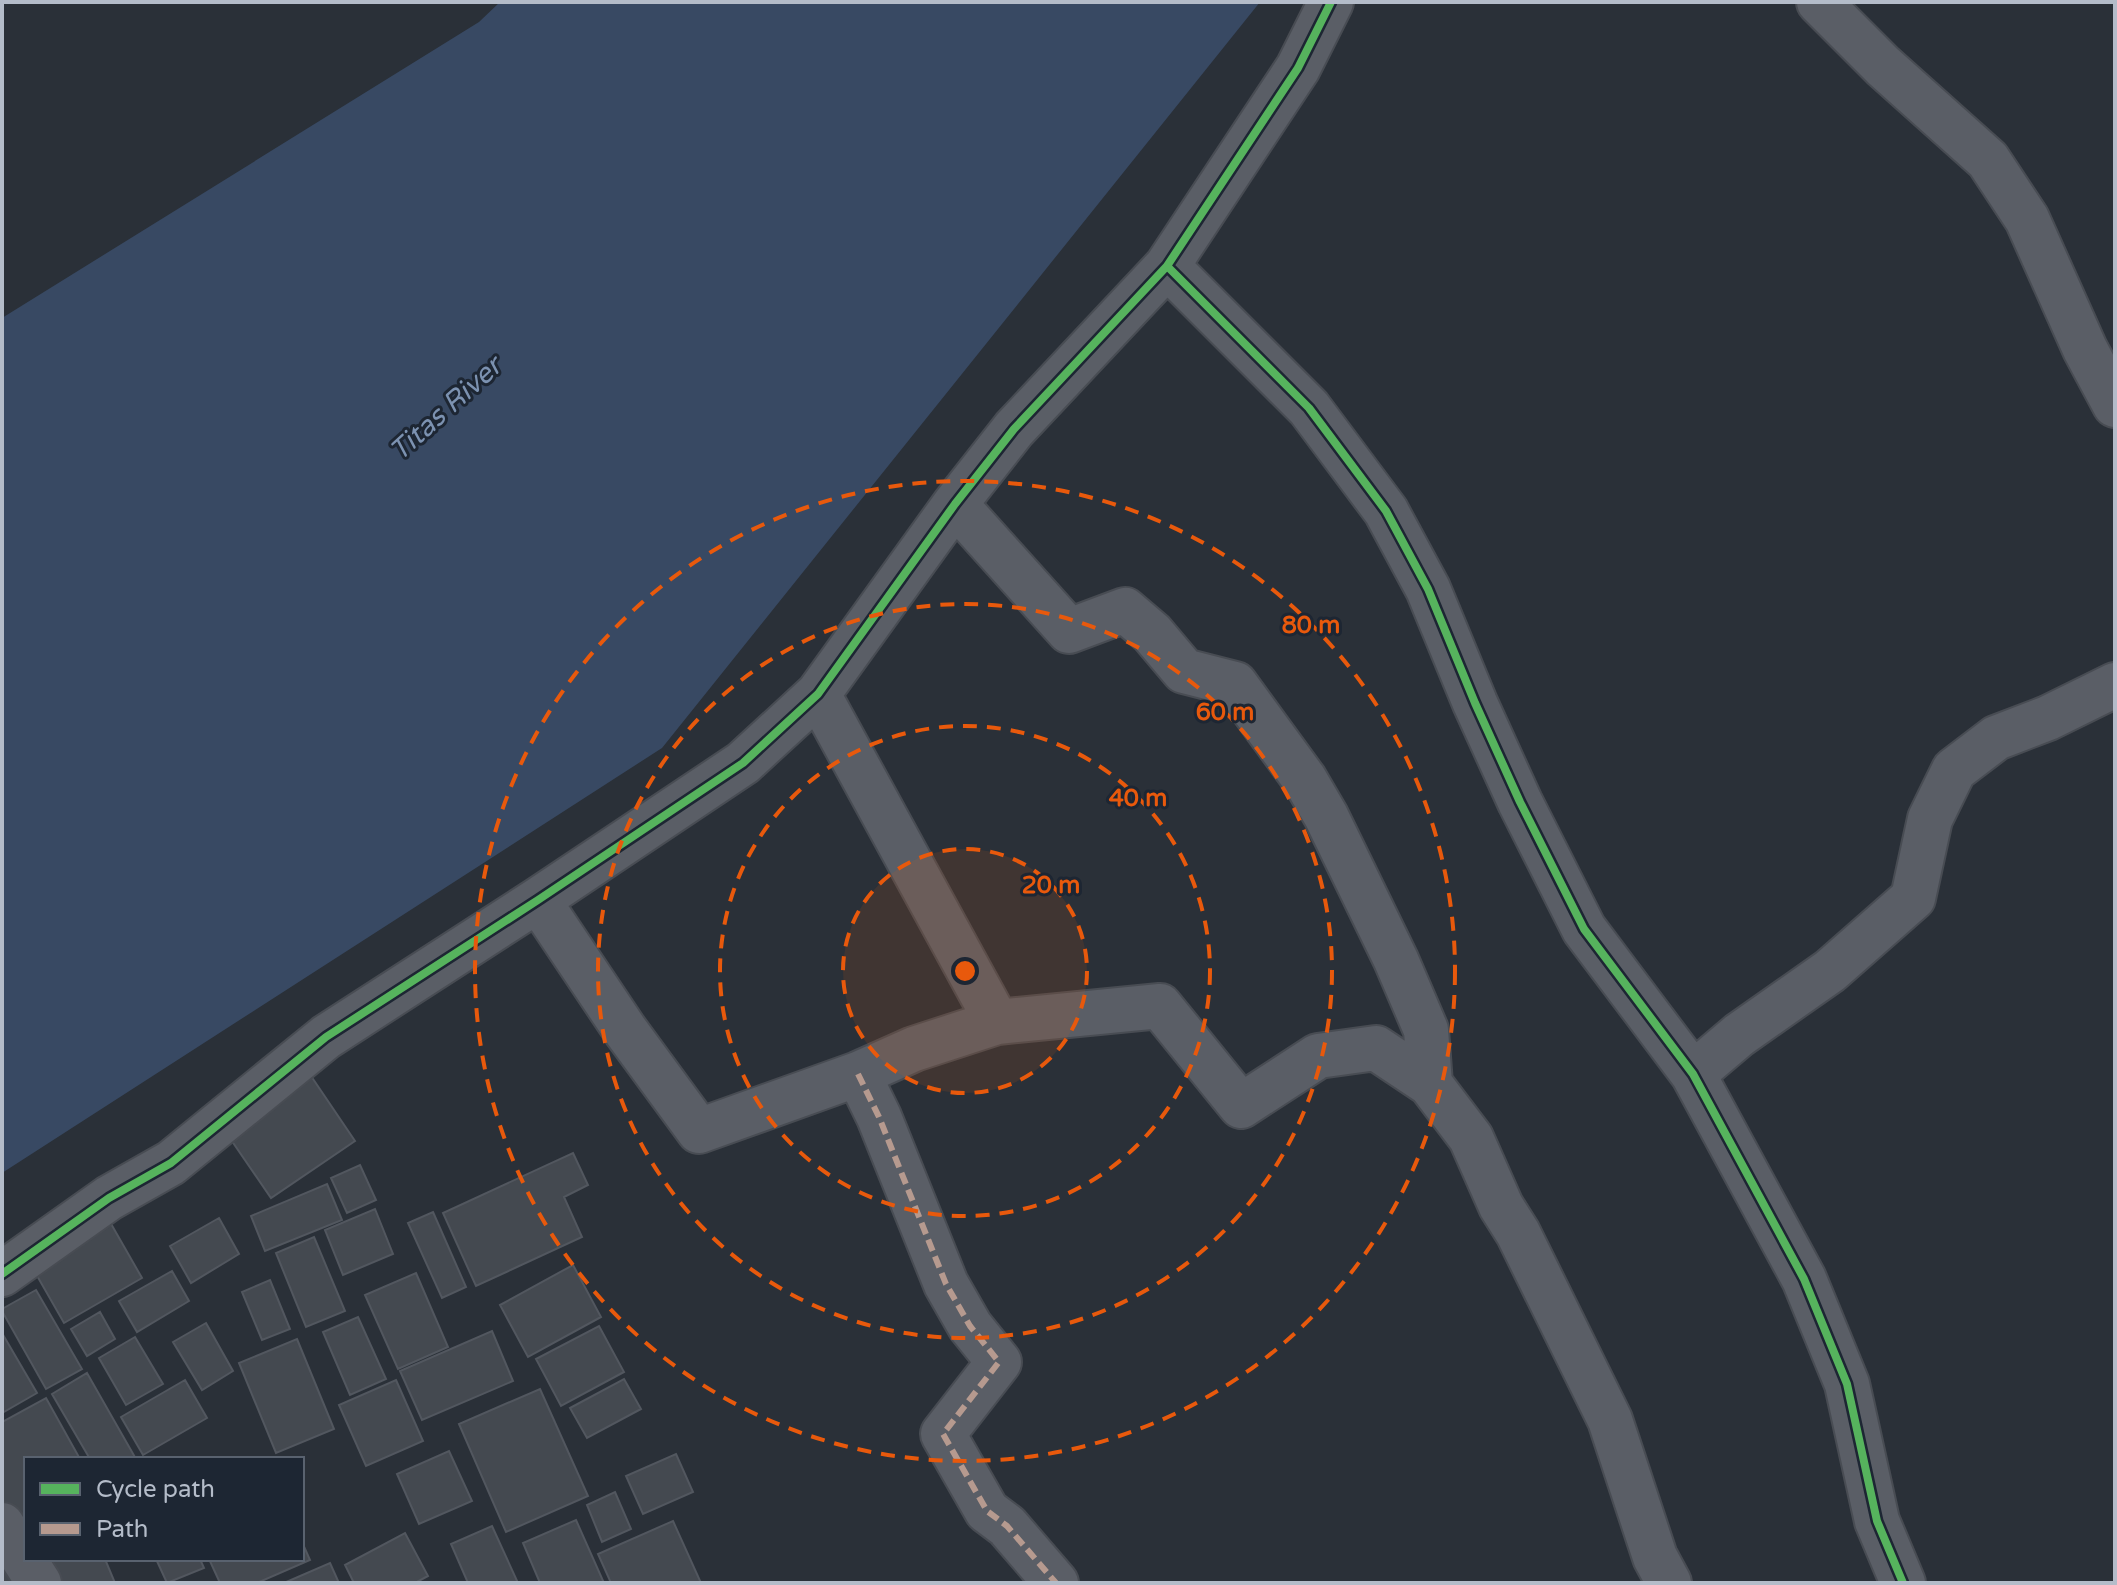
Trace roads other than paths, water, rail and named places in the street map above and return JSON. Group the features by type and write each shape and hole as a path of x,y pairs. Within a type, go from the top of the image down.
{"street":[{"path":"2,1274 109,1198 171,1163 326,1037 743,763 818,694 955,504 1014,429 1167,266 1298,68 1331,2"},
{"path":"1839,9 1988,160 2027,219 2085,349 2115,405"},
{"path":"1167,266 1309,408 1386,511 1428,589 1507,774 1584,929 1693,1074 1804,1279 1847,1384 1877,1521 1903,1583"},
{"path":"955,504 1069,631 1125,610 1152,633 1184,671 1235,684 1305,780 1396,960 1426,1030 1430,1084"},
{"path":"1693,1074 1739,1035 1830,971 1913,898 1930,819 1954,770 1996,738 2048,718 2115,685"},
{"path":"818,694 997,1022"},
{"path":"538,900 699,1131 858,1074 914,1049 997,1022 1160,1006 1241,1106 1318,1056 1376,1048 1430,1084 1471,1138 1501,1206 1518,1233 1610,1420 1655,1557 1669,1583"},
{"path":"858,1074 879,1117 946,1284 970,1326 999,1362 943,1434 987,1511 1007,1526 1056,1583"},
{"path":"2,1525 24,1559"},
{"path":"25,1561 39,1583"}],"water":[{"name":"Titas River","path":"500,2 1260,2 662,748 2,1173 2,318 479,22"}]}
